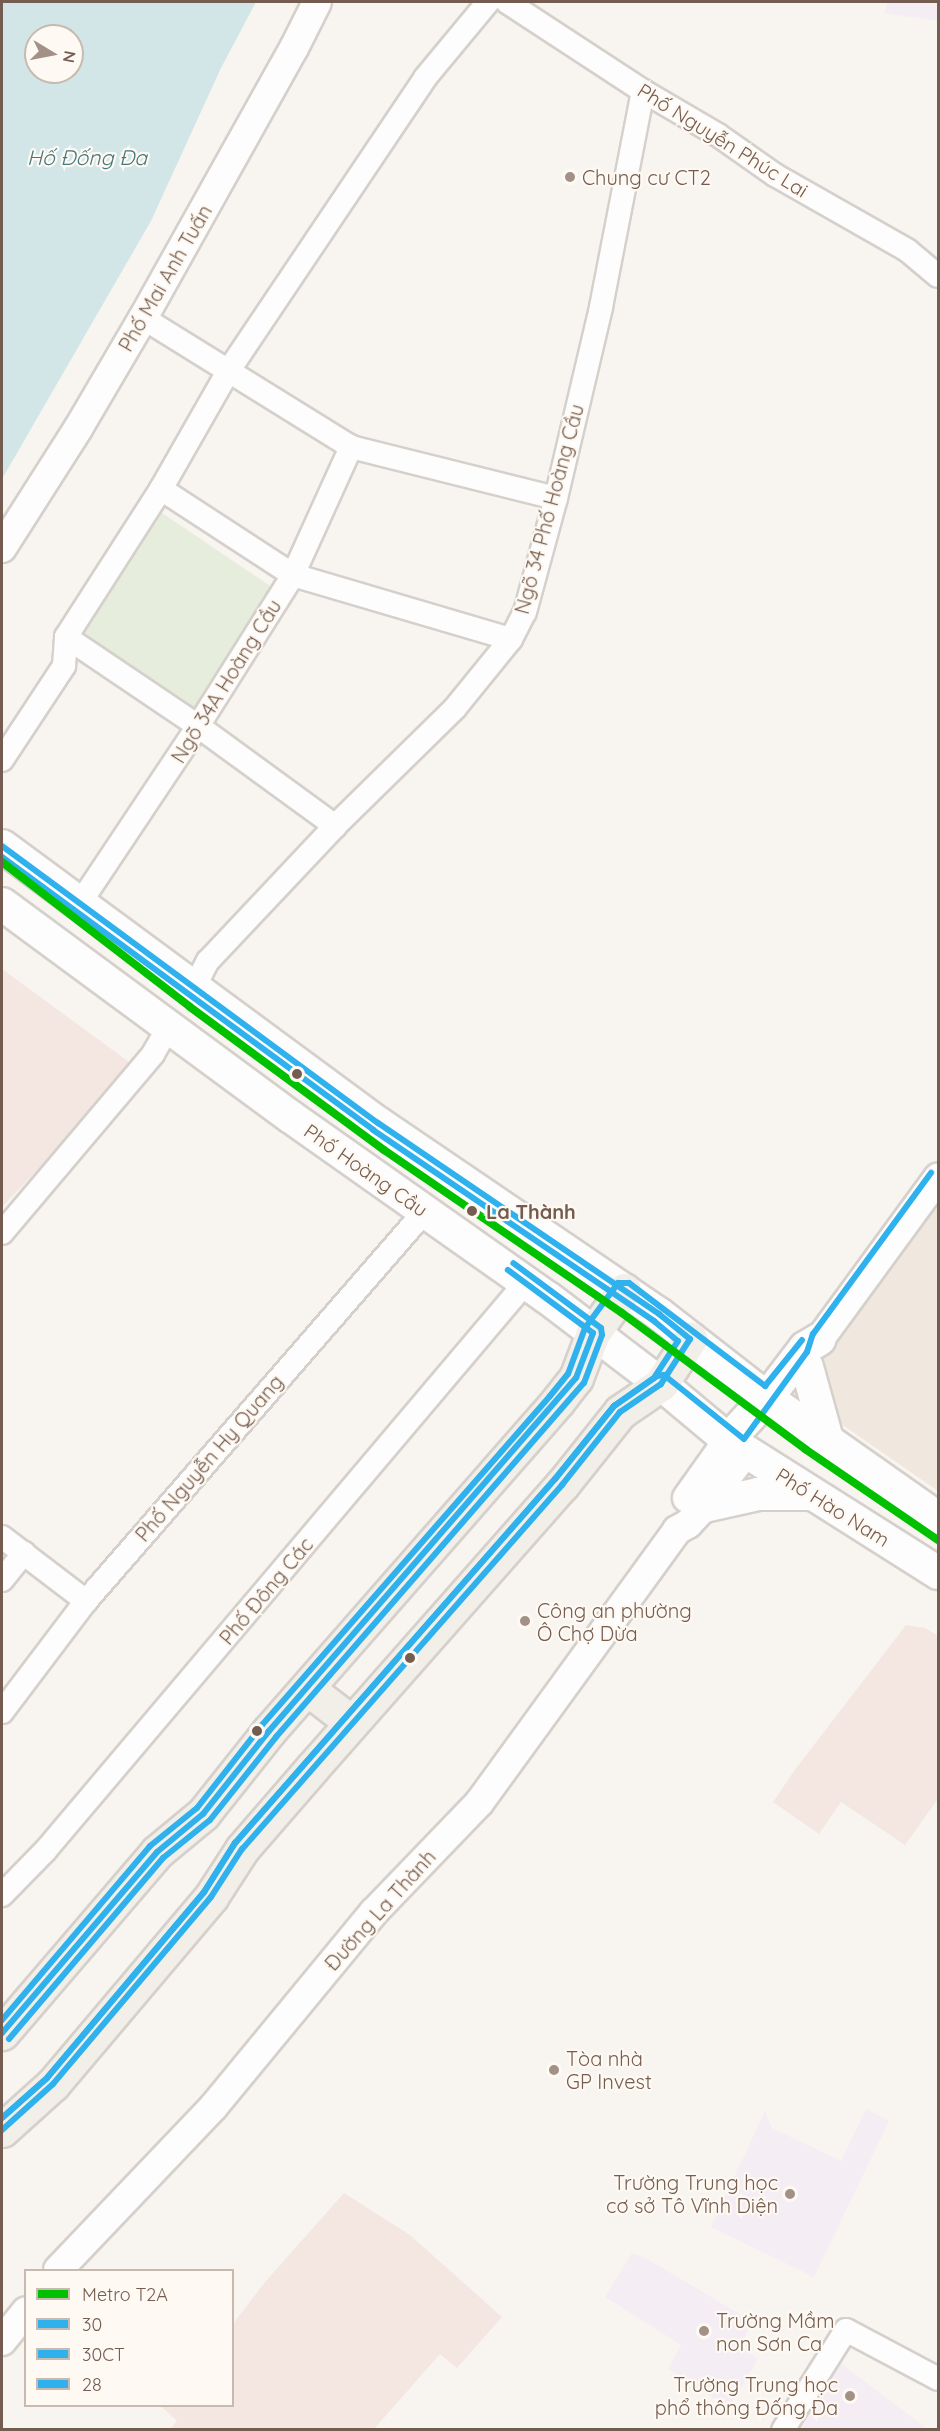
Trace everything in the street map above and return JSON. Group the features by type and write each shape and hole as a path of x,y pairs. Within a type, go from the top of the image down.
{"main road":[{"path":"2,846 378,1124 624,1290 772,1401 939,1518"},
{"name":"Phố Hoàng Cầu","path":"2,904 526,1282 661,1384 736,1446"},
{"path":"169,1026 194,988"},
{"path":"2,2033 157,1852 203,1814 269,1731 557,1402 576,1378 593,1333 624,1290"},
{"path":"7,2115 53,2084 212,1897 242,1849 351,1722 562,1485 620,1412 661,1384 690,1339"},
{"name":"Đường La Thành","path":"772,1401 807,1367 815,1356 820,1339"},
{"name":"Đường La Thành","path":"736,1446 772,1401 805,1348 820,1339"},
{"path":"807,1367 827,1439"},
{"name":"Phố Hào Nam","path":"736,1446 939,1573"},
{"path":"705,1506 758,1494 810,1494"},
{"path":"308,1689 351,1722"}],"street":[{"name":"Phố Mai Anh Tuấn","path":"2,548 79,427 143,318 294,48 317,2"},
{"path":"2,760 64,666 66,637 161,489 229,370 425,78 488,2"},
{"name":"Phố Nguyễn Phúc Lai","path":"507,2 643,91 718,135 775,174 907,250 939,276"},
{"name":"Ngõ 34 Phố Hoàng Cầu","path":"194,988 208,961 335,826 455,708 511,639 525,612 556,498 601,307 643,91"},
{"path":"143,318 351,447 556,498"},
{"name":"Ngõ 34A Hoàng Cầu","path":"81,903 198,726 293,575 351,447"},
{"path":"161,489 293,575 511,639"},
{"path":"66,637 198,726 335,826"},
{"path":"2,1233 153,1053 169,1026"},
{"name":"Đường La Thành","path":"820,1339 939,1178"},
{"name":"Phố Nguyễn Hy Quang","path":"2,1712 86,1601 425,1210"},
{"name":"Phố Đông Các","path":"2,1895 45,1851 526,1282"},
{"name":"Đường La Thành","path":"60,2269 214,2106 374,1912 479,1803 677,1530 688,1524 705,1506 736,1446"},
{"name":"Đường La Thành","path":"677,1530 678,1513 700,1476 736,1446"},
{"path":"2,1537 86,1601"},
{"path":"2,1580 24,1553"},
{"path":"2,2341 24,2314"},
{"path":"783,2430 846,2330 939,2379"}],"shaded area":[{"path":"887,2 938,2 938,21 885,13"},
{"path":"2,969 136,1067 2,1207"},
{"path":"938,1197 938,1491 834,1419 818,1363"},
{"path":"906,1625 925,1628 938,1636 938,1799 905,1845 841,1802 819,1834 773,1802 794,1771"},
{"name":"Trường Trung học cơ sở Tô Vĩnh Diện","path":"866,2109 889,2121 814,2277 711,2227 765,2111 772,2128 841,2161"},
{"path":"344,2193 410,2235 502,2317 457,2368 440,2354 374,2429 170,2429 177,2421 162,2407 234,2407 234,2323 265,2282"},
{"name":"Trường Mầm non Sơn Ca","path":"632,2253 644,2257 753,2322 739,2346 758,2359 729,2408 668,2369 681,2345 605,2297"},
{"name":"Trường Trung học phổ thông Đống Đa","path":"839,2362 927,2429 795,2430"}],"green space":[{"path":"162,513 275,589 193,710 80,634"}],"water":[{"name":"Hố Đống Đa","path":"2,2 256,2 221,68 151,221 2,479"}],"metro line":[{"name":"T2A","path":"2,862 190,1007 384,1150 622,1313 805,1449 938,1540"}],"transit line":[{"name":"30","path":"2,846 378,1123 659,1314 690,1339 661,1384 620,1412 562,1485 242,1849 211,1897 53,2084 2,2130"},
{"name":"30CT","path":"2,857 373,1130 654,1321 678,1341 654,1378 614,1406 555,1479 235,1843 204,1892 47,2078 2,2118"},
{"name":"28","path":"2,2118 47,2078 204,1892 235,1843 555,1479 614,1406 657,1376 664,1375 744,1439 807,1352 813,1334 931,1173"},
{"name":"30CT","path":"9,2039 163,1858 210,1820 276,1737 584,1383 602,1335 601,1328 513,1263"},
{"name":"30","path":"2,2033 157,1852 203,1814 269,1731 576,1378 593,1333 508,1270"},
{"name":"28","path":"2,2020 150,1846 197,1808 262,1725 550,1396 568,1374 585,1328 618,1283 629,1283 765,1386 802,1340"}],"place":[{"name":"Chung cư CT2","path":"570,177"},
{"name":"La Thành","path":"472,1211"},
{"name":"Công an phường Ô Chợ Dừa","path":"525,1621"},
{"name":"Tòa nhà GP Invest","path":"554,2070"},
{"name":"Trường Trung học cơ sở Tô Vĩnh Diện","path":"790,2194"},
{"name":"Trường Mầm non Sơn Ca","path":"704,2331"},
{"name":"Trường Trung học phổ thông Đống Đa","path":"850,2396"}]}
